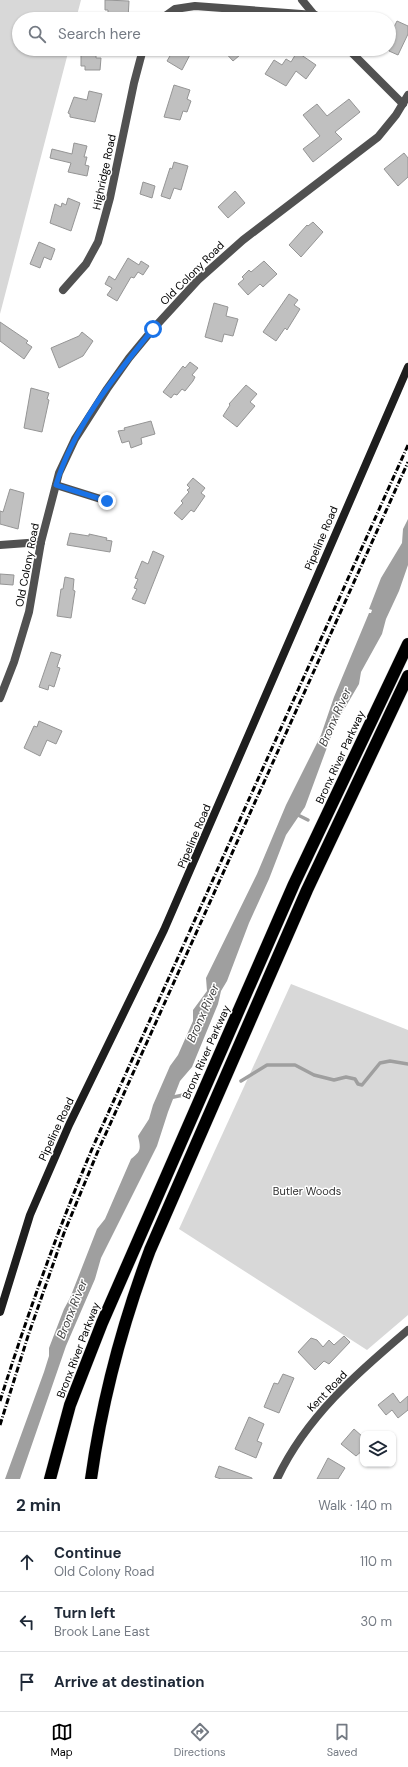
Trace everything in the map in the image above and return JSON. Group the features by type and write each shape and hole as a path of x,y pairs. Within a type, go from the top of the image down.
{"highway":[{"name":"Bronx River Parkway","path":"50,1479 70,1405 102,1323 294,884 408,644"},
{"path":"91,1479 112,1368 129,1310 150,1250 307,890 408,676"},
{"path":"379,738 408,695"}],"street":[{"path":"302,0 313,12"},
{"path":"171,12 175,9 195,6 262,12"},
{"name":"Highridge Road","path":"63,290 86,264 98,242 110,198 132,89 141,56"},
{"path":"355,56 403,104"},
{"name":"Old Colony Road","path":"0,698 14,662 29,612 41,542 56,485 65,460 88,417 129,358 177,303 220,259 378,137 408,95"},
{"name":"Pipeline Road","path":"0,1312 30,1215 69,1125 167,923 408,367"},
{"path":"56,485 107,501"},
{"path":"0,545 41,542"},
{"name":"Kent Road","path":"276,1479 295,1444 328,1403 378,1355 408,1330"}],"green space":[{"path":"0,0 81,0 78,12 12,12 12,56 67,56 0,314"},
{"name":"Butler Woods","path":"291,984 408,1030 408,1315 367,1350 179,1229"}],"water":[{"name":"Bronx River","path":"408,519 408,565 399,591 386,619 382,634 361,672 359,684 336,723 305,807 286,835 269,879 249,923 227,981 221,991 218,1004 192,1067 180,1081 157,1146 101,1258 95,1279 66,1346 20,1479 5,1479 44,1372 49,1356 49,1348 97,1229 105,1219 131,1159 138,1152 140,1144 138,1136 149,1119 153,1105 170,1066 178,1055 193,1021 193,1010 207,991 206,978 257,874 286,805 321,735 334,697 369,613 371,613 372,610 369,609 381,578 402,543 403,529"}],"building":[{"path":"105,0 129,1 128,12 108,12 108,10 105,10"},
{"path":"397,21 408,26 408,34 398,55 396,54"},
{"path":"81,56 96,56 96,58 101,58 100,70 85,70 85,66 81,66"},
{"path":"170,56 189,56 182,70 167,61"},
{"path":"228,56 239,56 233,61"},
{"path":"295,56 303,56 316,65 306,79 296,71 286,86 265,74 274,60 282,65 286,59 291,62"},
{"path":"174,85 190,90 187,99 191,101 187,112 183,111 180,120 164,117"},
{"path":"89,91 102,94 95,122 70,117 70,114 68,113 74,97 87,100"},
{"path":"349,99 360,112 335,132 342,139 313,162 303,149 320,136 303,115 317,104 327,116"},
{"path":"74,143 87,146 84,157 87,157 85,165 89,166 87,176 68,172 71,163 50,158 52,149 72,154"},
{"path":"404,153 408,158 408,177 398,186 384,169"},
{"path":"174,162 188,166 181,190 174,188 170,199 161,196 170,168 172,169"},
{"path":"143,182 155,186 152,198 140,194"},
{"path":"235,191 245,203 228,218 218,207"},
{"path":"68,198 80,203 71,231 50,223 55,204 61,207 62,203 66,205"},
{"path":"313,222 323,232 301,257 289,245 307,225 308,226"},
{"path":"39,242 55,249 51,260 44,257 40,268 30,264"},
{"path":"128,258 139,265 141,261 149,266 143,275 138,272 134,278 131,277 117,301 107,295 112,288 105,284 109,276 115,280"},
{"path":"264,261 277,274 263,287 260,284 248,295 238,284 244,279 242,277 249,270 251,272"},
{"path":"289,294 298,300 294,305 300,309 287,330 285,328 276,341 263,332"},
{"path":"214,303 228,307 226,316 238,319 233,336 224,334 222,342 205,337"},
{"path":"0,322 28,341 26,343 32,347 24,359 0,341"},
{"path":"82,332 93,341 83,356 59,368 51,348 79,336"},
{"path":"190,362 198,368 192,375 195,377 193,381 185,391 182,389 177,395 174,394 171,398 163,392 183,366 185,368"},
{"path":"246,385 257,394 250,402 255,406 237,427 223,416 230,405 229,404"},
{"path":"31,388 49,393 47,399 49,400 42,432 24,428"},
{"path":"151,421 155,434 141,438 142,444 131,448 129,441 122,443 118,431"},
{"path":"193,478 205,488 201,493 205,496 194,512 191,510 182,520 174,513 183,503 181,501 189,492 187,490 190,488 187,485"},
{"path":"10,489 24,493 18,529 0,524 0,511 3,512"},
{"path":"70,533 89,536 89,534 107,538 106,540 112,541 110,552 67,545"},
{"path":"153,551 164,556 145,604 132,599 137,589 134,588 138,579 135,578 142,561 148,564"},
{"path":"0,574 14,575 13,585 0,584"},
{"path":"65,577 74,579 73,590 75,591 71,618 57,616 61,589 63,589"},
{"path":"51,652 61,655 57,667 60,668 54,687 49,685 48,690 39,687"},
{"path":"39,721 62,731 56,744 47,740 40,756 24,748 34,726 37,727"},
{"path":"344,1336 350,1342 329,1364 324,1361 315,1370 298,1352 311,1338 317,1340 323,1347 329,1340 334,1345"},
{"path":"283,1374 294,1378 279,1413 264,1407 274,1383 278,1384"},
{"path":"393,1393 400,1403 408,1396 408,1410 398,1418 392,1410 386,1415 378,1405"},
{"path":"249,1417 264,1424 257,1441 262,1443 256,1458 235,1449"},
{"path":"354,1429 360,1434 360,1453 356,1456 341,1444"},
{"path":"328,1458 345,1468 338,1479 317,1479"},
{"path":"219,1466 252,1479 221,1479 215,1477"}],"waterway":[{"path":"296,814 308,820"},
{"path":"241,1081 267,1065 295,1065 314,1075 334,1080 346,1077 355,1079 358,1084 362,1085 380,1063 390,1061 408,1064"},
{"path":"169,1098 188,1094"}],"railway":[{"path":"0,1401 43,1274 92,1149 408,445"},
{"path":"0,1425 28,1336 64,1233 98,1151 408,462"}],"route":[{"path":"107,501 56,485 59,473 75,439 88,417 129,358 153,329"}]}
